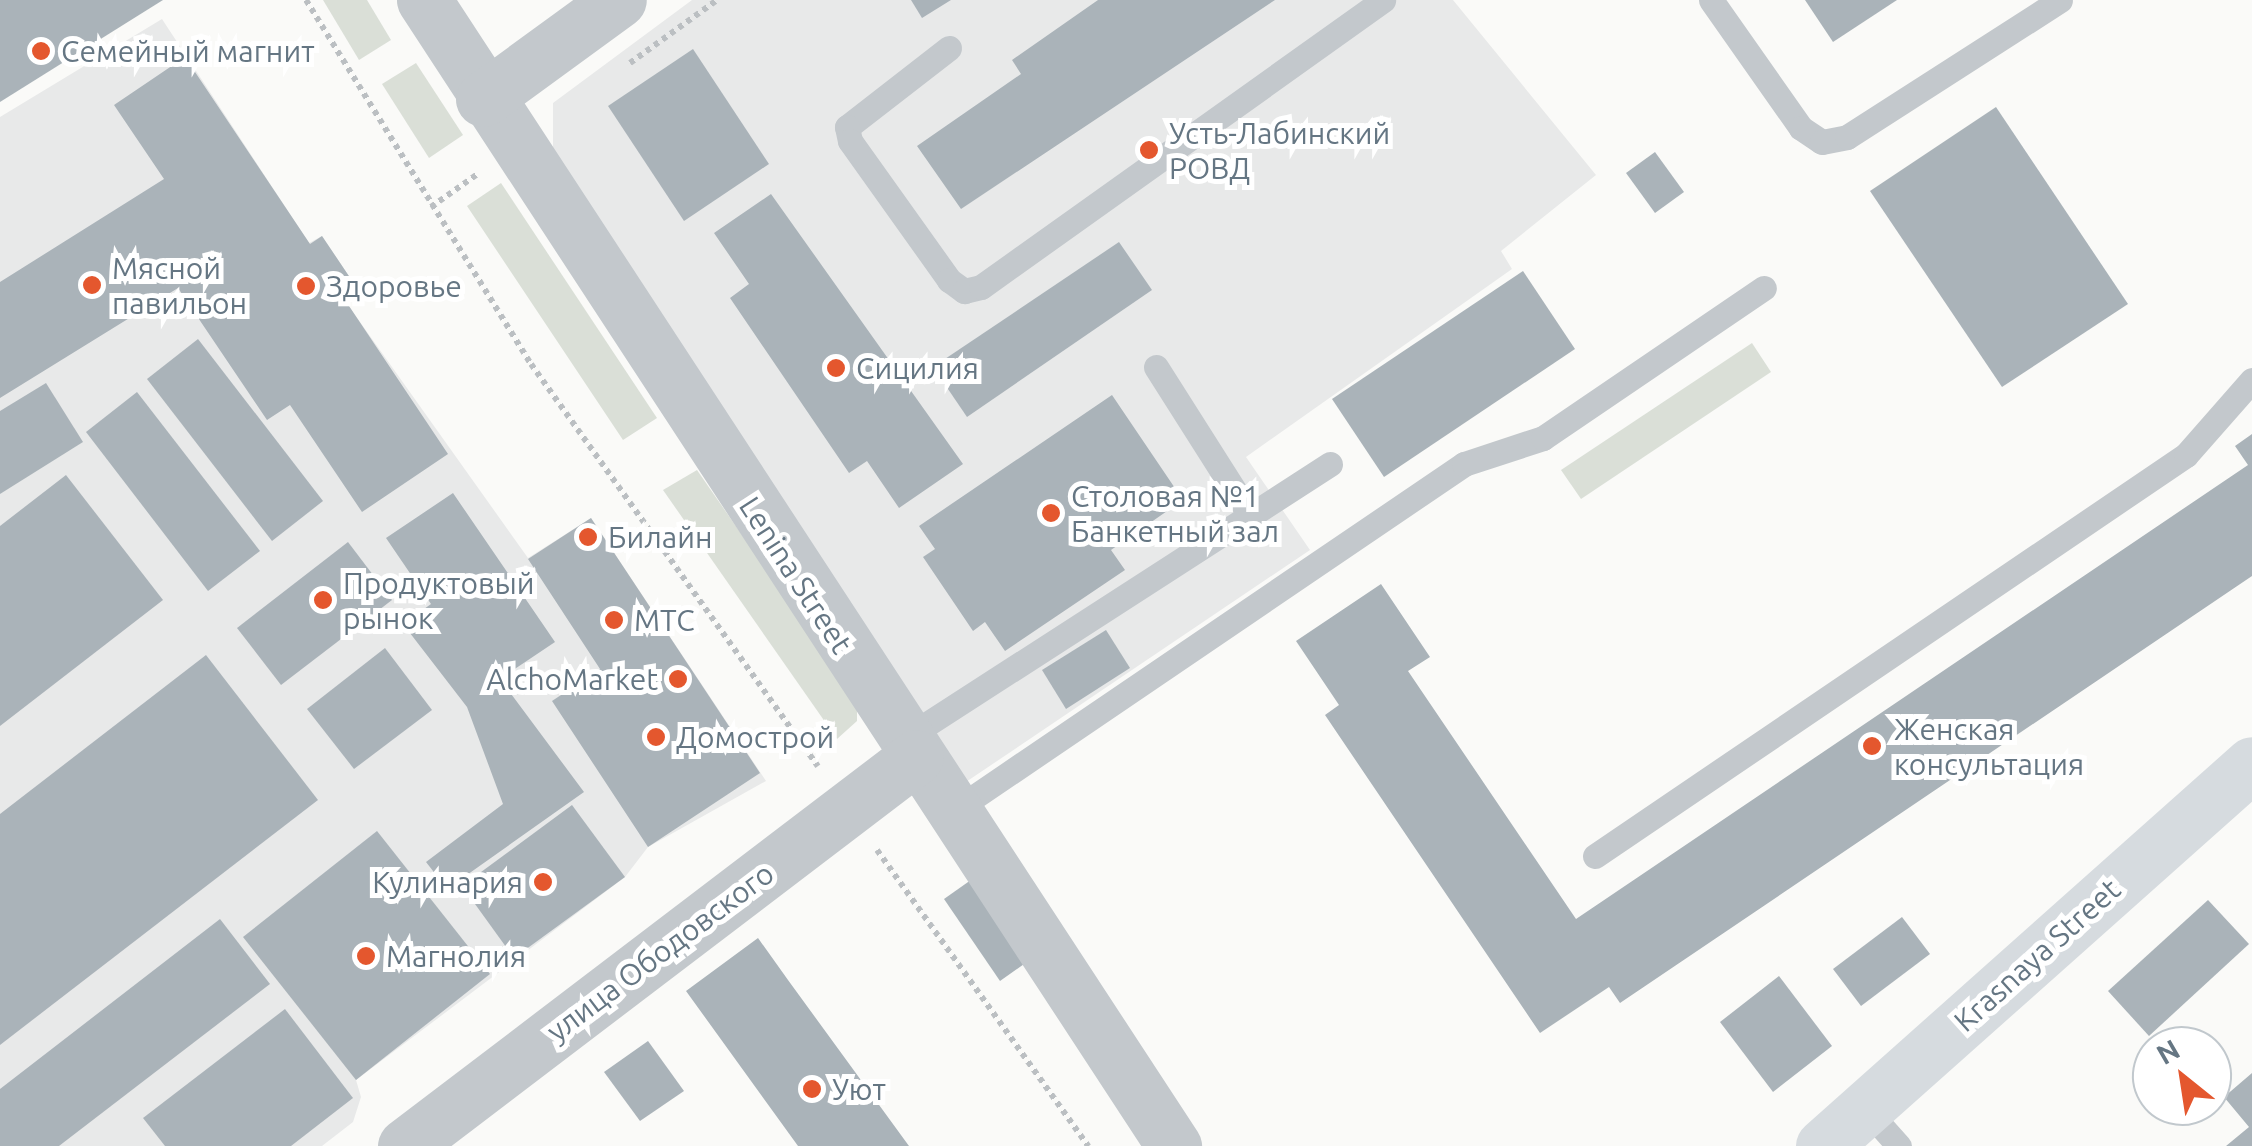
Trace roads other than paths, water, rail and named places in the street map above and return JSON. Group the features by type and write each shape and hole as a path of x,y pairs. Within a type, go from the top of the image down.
{"main road":[{"name":"Krasnaya Street","path":"1823,1146 1882,1127 2252,764"}],"street":[{"name":"Lenina Street","path":"424,0 483,98 1174,1146"},
{"path":"483,98 619,0"},
{"name":"улица Ободовского","path":"404,1146 848,808 910,748"}],"lane":[{"path":"949,48 848,127 850,140 949,280 964,291 980,287 1384,0"},
{"path":"1711,0 1801,128 1822,142 1846,138 2060,0"},
{"path":"952,812 1464,464 1543,438 1764,288"},
{"path":"1156,367 1250,516"},
{"path":"1596,856 2195,448 2252,380"},
{"path":"910,748 1330,464"}],"place":[{"name":"Семейный магнит","path":"41,51"},
{"name":"Усть-Лабинский РОВД","path":"1149,150"},
{"name":"Мясной павильон","path":"92,285"},
{"name":"Здоровье","path":"306,286"},
{"name":"Сицилия","path":"836,368"},
{"name":"Столовая №1 Банкетный зал","path":"1051,513"},
{"name":"Билайн","path":"588,537"},
{"name":"Продуктовый рынок","path":"323,600"},
{"name":"МТС","path":"614,620"},
{"name":"AlchoMarket","path":"678,679"},
{"name":"Домострой","path":"656,737"},
{"name":"Женская консультация","path":"1872,746"},
{"name":"Кулинария","path":"543,882"},
{"name":"Магнолия","path":"366,956"},
{"name":"Уют","path":"812,1089"}]}
